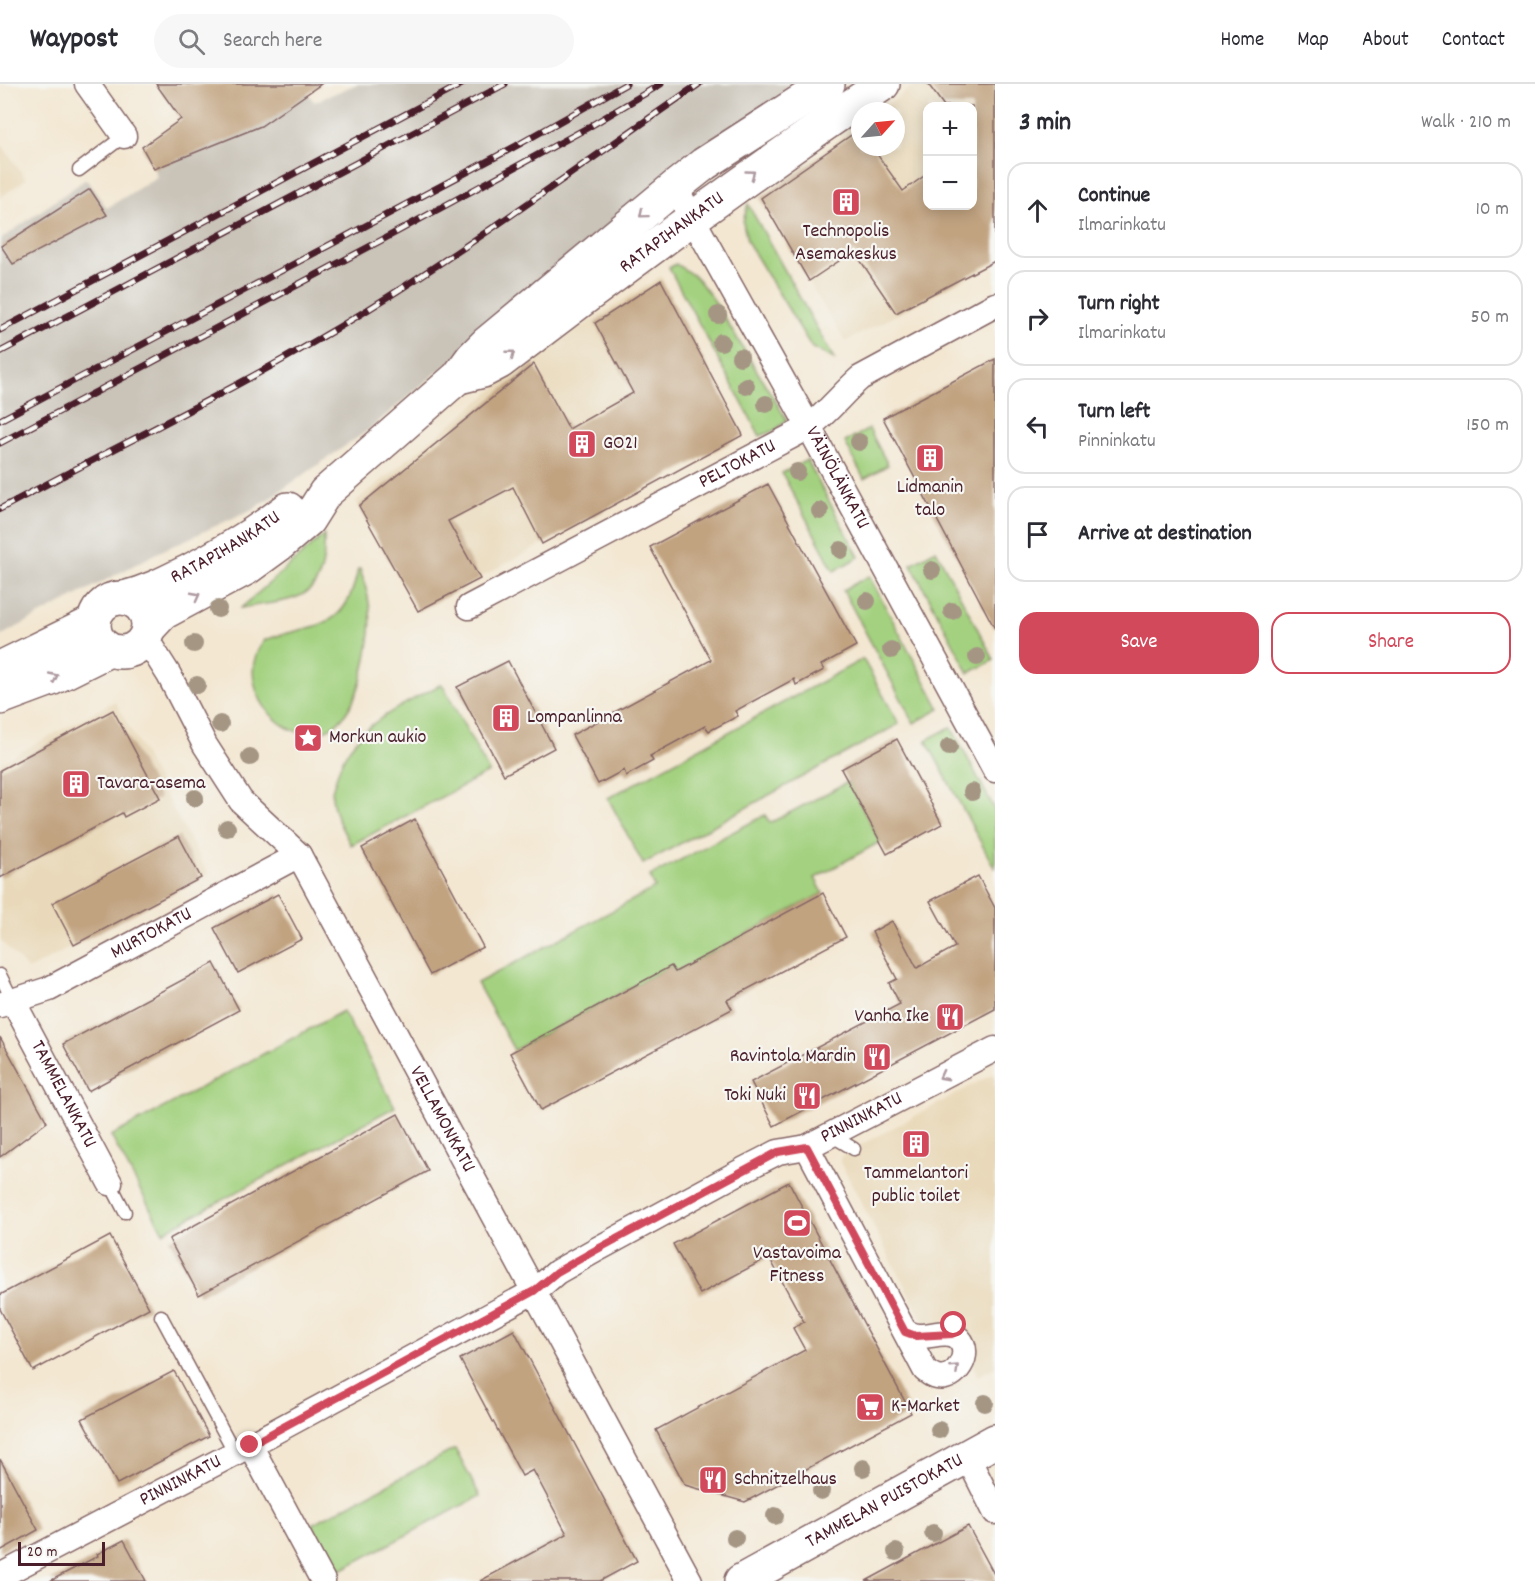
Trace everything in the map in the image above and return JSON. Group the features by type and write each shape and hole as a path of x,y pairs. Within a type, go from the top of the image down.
{"main road":[{"name":"RATAPIHANKATU","path":"0,698 51,679 134,641 163,613 247,568 280,544 308,520 325,493 458,377 472,358 513,320 704,164 828,84"},
{"name":"RATAPIHANKATU","path":"458,377 483,371 500,362 635,259 762,167 884,84"},
{"name":"RATAPIHANKATU","path":"124,598 147,592 217,556 254,534 295,504 325,493"},
{"path":"124,598 137,604 146,615 134,641 100,643 95,633 94,622 99,609 111,600 124,598"},
{"path":"0,668 94,622"},
{"name":"TAMMELAN PUISTOKATU","path":"741,1581 995,1441"}],"street":[{"path":"87,84 124,136"},
{"name":"VÄINÖLÄNKATU","path":"675,187 809,427 995,770"},
{"name":"PELTOKATU","path":"470,607 629,520 809,427 828,412 843,393 860,378 995,305"},
{"name":"VELLAMONKATU","path":"134,641 169,675 205,744 241,801 299,855 690,1581"},
{"name":"MURTOKATU","path":"7,1003 49,989 299,855"},
{"name":"TAMMELANKATU","path":"7,1003 110,1183"},
{"name":"PINNINKATU","path":"0,1576 242,1449 534,1291 557,1272 743,1170 778,1152 807,1147 995,1049"},
{"path":"807,1147 925,1370 934,1377 943,1377 951,1374 963,1360 965,1350 953,1330 916,1336 905,1332"},
{"path":"242,1449 323,1581"},
{"path":"967,1456 995,1512"}],"lane":[{"path":"78,170 124,136"},
{"name":"TAMMELANKATU","path":"0,975 7,1003"},
{"path":"831,1135 854,1149"},
{"path":"110,1183 125,1212"},
{"path":"161,1316 242,1449"}],"shaded area":[{"path":"357,84 808,84 690,160 367,431 257,507 157,553 0,636 0,240 86,179 107,208 157,177 154,169 261,126 308,93 314,102"},
{"name":"Technopolis Asemakeskus","path":"916,84 995,84 995,263 845,342 758,198 851,131 851,156 905,156 905,102 891,102"},
{"path":"0,142 26,179 0,198"},
{"name":"GO21","path":"661,276 743,436 418,611 356,501 530,360"},
{"path":"115,701 208,874 28,970 0,940 0,763"},
{"path":"995,1073 995,1367 978,1376 973,1366 976,1355 975,1344 969,1334 928,1325 923,1321 840,1162 841,1156"}],"green space":[{"path":"748,204 834,359 812,348 747,241 743,222"},
{"path":"676,264 697,278 713,299 787,420 775,430 760,436 669,268"},
{"path":"869,429 888,465 864,479 845,442"},
{"path":"807,460 859,557 834,571 782,473"},
{"path":"324,535 324,558 314,586 304,594 292,599 241,608"},
{"path":"936,550 994,660 969,673 911,564"},
{"path":"358,569 360,569 368,596 371,618 364,668 349,708 329,728 307,734 285,726 267,710 256,688 254,664 265,640 313,627 336,615 345,605 353,590"},
{"path":"869,576 940,709 914,723 843,590"},
{"path":"863,659 899,724 643,864 608,798"},
{"path":"442,684 489,772 351,845 338,820 332,800 337,775 344,758 354,743 379,719"},
{"path":"951,727 995,810 995,869 926,740"},
{"path":"848,782 880,842 815,878 823,893 675,972 671,966 514,1050 477,983 655,888 650,876 765,815 770,823"},
{"path":"343,1011 395,1107 163,1232 111,1136"},
{"path":"455,1449 480,1496 337,1572 312,1524"}],"building":[{"path":"156,84 321,84 261,126 154,169 142,147 181,119"},
{"name":"Technopolis Asemakeskus","path":"928,84 995,84 995,261 896,313 854,251 809,281 761,198 851,135 851,156 878,156 903,191 923,177 923,210 977,210 977,102 941,102"},
{"path":"90,189 107,215 13,264 1,246"},
{"name":"GO21","path":"661,280 743,435 542,544 513,487 448,521 480,579 418,611 359,506 534,364 569,429 633,393 595,323"},
{"name":"Lidmanin talo","path":"995,359 995,629 883,418"},
{"path":"768,484 856,646 821,665 824,670 796,685 794,679 735,711 738,716 709,731 705,726 650,756 653,761 626,776 624,770 598,784 572,735 711,660 650,547"},
{"name":"Lompanlinna","path":"508,661 554,748 504,775 457,687"},
{"name":"Tavara-asema","path":"113,710 160,798 124,817 122,813 0,878 0,770"},
{"path":"897,739 942,824 887,854 841,769"},
{"path":"415,819 483,947 430,975 362,848"},
{"path":"179,836 201,878 74,945 52,903"},
{"path":"978,876 995,908 995,1009 774,1126 751,1082 900,1004 889,983 897,979 872,932 892,921 917,968 955,947 930,901"},
{"path":"823,893 846,937 727,1000 732,1009 541,1110 510,1053 671,966 675,972"},
{"path":"278,894 302,939 238,973 214,928"},
{"path":"214,963 239,1010 88,1091 63,1044"},
{"path":"0,1037 47,1122 0,1157"},
{"path":"398,1114 428,1171 199,1295 169,1239"},
{"path":"789,1182 911,1413 745,1502 685,1485 656,1430 805,1350 793,1328 804,1322 769,1257 700,1294 673,1244"},
{"path":"110,1236 149,1308 33,1371 0,1309 0,1295"},
{"path":"514,1330 637,1561 600,1581 480,1581 567,1534 533,1470 522,1476 460,1359"},
{"path":"174,1371 209,1436 117,1484 82,1419"},
{"path":"0,1459 38,1530 0,1551"},
{"path":"968,1526 995,1576 995,1581 866,1581"},
{"path":"124,1540 146,1581 50,1581 98,1556 97,1554"}],"railway":[{"path":"0,330 462,84"},
{"path":"0,352 505,84"},
{"path":"0,420 516,146 626,84"},
{"path":"0,443 380,241 587,128 661,84"},
{"path":"0,509 229,389 364,312 491,229 699,84"}],"place":[{"name":"Technopolis Asemakeskus","path":"846,202"},
{"name":"GO21","path":"582,444"},
{"name":"Lidmanin talo","path":"930,458"},
{"name":"Lompanlinna","path":"506,718"},
{"name":"Morkun aukio","path":"308,738"},
{"name":"Tavara-asema","path":"76,784"},
{"name":"Vanha Ike","path":"950,1017"},
{"name":"Ravintola Mardin","path":"877,1057"},
{"name":"Toki Nuki","path":"807,1096"},
{"name":"Tammelantori public toilet","path":"916,1144"},
{"name":"Vastavoima Fitness","path":"797,1223"},
{"name":"K-Market","path":"870,1407"},
{"name":"Schnitzelhaus","path":"713,1480"}],"route":[{"path":"250,1445 534,1291 557,1272 743,1170 778,1152 807,1147 905,1332 916,1336 952,1334 954,1325"}]}
